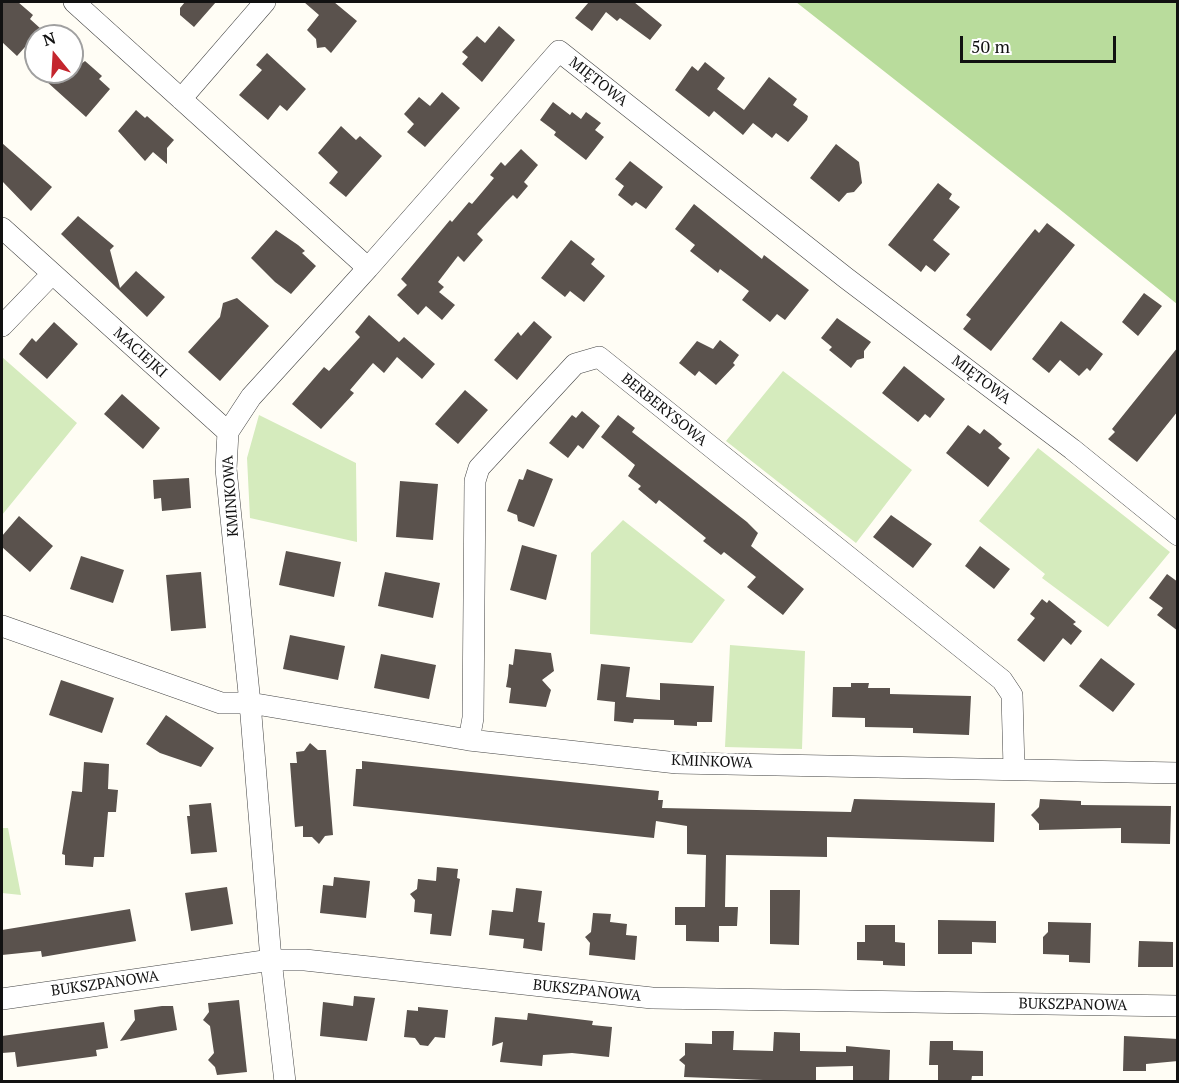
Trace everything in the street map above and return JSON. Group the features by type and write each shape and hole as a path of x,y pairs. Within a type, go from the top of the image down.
{"street":[{"path":"74,2 369,268 251,397 228,432"},
{"path":"181,99 265,2"},
{"name":"MIĘTOWA","path":"369,268 559,51 855,285 1072,449 1178,535"},
{"name":"MACIEJKI","path":"2,228 228,432"},
{"path":"2,326 52,274"},
{"name":"BERBERYSOWA","path":"469,740 473,718 475,481 479,468 575,364 599,357 1002,680 1012,695 1014,768"},
{"name":"KMINKOWA","path":"228,432 226,469 250,703 271,960 285,1082"},
{"name":"KMINKOWA","path":"2,626 221,703 250,703 469,740 677,762 1178,773"},
{"name":"BUKSZPANOWA","path":"2,999 271,960 304,960 652,998 1178,1006"}],"green space":[{"path":"796,2 1177,2 1177,304 1058,208"},
{"path":"2,357 77,423 2,515"},
{"path":"783,371 912,470 856,543 726,441"},
{"path":"259,415 356,463 357,542 250,518 247,458"},
{"path":"1038,448 1170,552 1108,627 1042,578 1045,574 979,521"},
{"path":"623,520 725,600 692,643 590,634 591,553"},
{"path":"730,645 805,651 802,749 725,747"},
{"path":"2,828 8,828 21,895 2,893"}],"building":[{"path":"2,2 18,2 33,15 30,19 36,24 24,24 24,48 17,56 2,42"},
{"path":"185,2 216,2 194,27 180,15 180,8"},
{"path":"304,2 334,2 357,21 331,53 325,47 317,48 316,39 307,30 319,15"},
{"path":"589,2 634,2 662,25 650,40 620,18 617,21 606,12 592,31 575,18"},
{"path":"499,26 515,40 482,82 462,64 468,57 462,52 477,36 485,43"},
{"path":"267,53 306,89 287,111 280,105 268,120 239,95 262,70 256,65"},
{"path":"85,61 102,76 99,79 110,89 86,117 49,84 84,84"},
{"path":"705,62 725,78 717,89 744,110 769,77 797,99 793,105 808,116 807,120 788,142 776,133 772,138 753,123 743,135 714,111 709,117 675,90 692,66 698,71"},
{"path":"442,92 460,108 425,147 407,132 414,124 404,114 419,97 430,106"},
{"path":"553,102 570,115 572,112 581,119 586,112 601,123 595,130 604,137 586,160 554,135 556,132 540,120"},
{"path":"136,110 145,118 147,116 174,140 167,148 167,164 153,152 145,161 118,131"},
{"path":"341,126 356,140 360,136 382,156 346,197 329,183 338,172 318,153"},
{"path":"2,143 52,187 31,211 2,181"},
{"path":"836,144 859,162 862,183 854,192 847,193 839,202 810,178"},
{"path":"521,149 538,165 524,182 528,186 517,199 513,195 477,234 483,240 464,262 458,256 438,282 444,287 439,292 455,305 442,320 426,306 418,315 397,295 407,285 401,279 450,220 452,222 469,202 472,204 494,178 490,175 501,162 505,166"},
{"path":"630,161 663,187 646,209 636,202 632,206 618,195 624,186 615,179"},
{"path":"938,183 952,194 949,199 960,207 933,240 950,254 935,272 926,265 921,272 888,245"},
{"path":"694,204 762,259 764,255 809,290 785,320 777,314 770,322 742,300 749,291 720,269 718,273 690,251 695,245 675,229"},
{"path":"78,216 114,246 110,250 120,288 136,271 165,297 147,317 61,234"},
{"path":"1047,223 1075,245 991,351 963,329 971,319 966,315 1035,229 1039,233"},
{"path":"276,230 305,251 302,253 316,266 291,294 251,258"},
{"path":"571,240 595,259 591,264 605,276 584,302 570,291 565,297 541,278"},
{"path":"1144,293 1162,306 1138,336 1122,322"},
{"path":"237,298 269,326 220,381 188,352 220,317 223,303"},
{"path":"369,315 399,342 404,337 435,364 422,379 397,357 384,373 373,363 350,390 354,393 321,429 292,404 324,367 329,371 360,337 355,332"},
{"path":"837,318 871,342 864,351 864,358 857,360 851,368 829,350 832,347 821,338"},
{"path":"534,321 552,337 517,380 494,360 518,332 521,336"},
{"path":"1061,321 1103,354 1090,371 1087,368 1079,376 1060,360 1049,373 1032,359"},
{"path":"54,322 78,344 47,379 19,354 32,338 36,342"},
{"path":"720,340 739,355 733,363 735,365 716,385 699,371 695,376 679,363 697,341 713,349"},
{"path":"1178,347 1178,411 1137,462 1108,439 1115,432 1112,429"},
{"path":"904,366 945,399 930,418 925,414 918,422 882,393"},
{"path":"465,390 488,410 458,444 435,424"},
{"path":"122,394 160,428 143,449 104,414"},
{"path":"582,411 600,426 583,449 578,445 568,458 549,443 572,415 576,418"},
{"path":"618,415 635,428 632,432 758,533 751,546 804,589 783,615 747,587 756,577 724,552 721,555 703,541 706,538 659,500 656,504 638,489 641,486 628,476 635,465 601,437"},
{"path":"968,425 980,434 984,429 993,436 1002,444 998,448 1010,458 988,487 946,453"},
{"path":"527,469 553,479 534,527 518,521 517,515 507,511 519,479 523,480"},
{"path":"189,478 191,508 162,511 161,498 154,499 153,480"},
{"path":"400,481 438,484 433,540 396,537"},
{"path":"891,515 932,544 913,568 873,537"},
{"path":"19,516 53,546 30,572 2,547 2,536"},
{"path":"522,545 557,555 546,600 510,590"},
{"path":"980,546 1010,569 994,589 965,566"},
{"path":"286,551 341,562 334,597 279,585"},
{"path":"81,556 124,570 113,603 70,589"},
{"path":"201,572 206,628 171,631 166,575"},
{"path":"385,572 440,583 433,618 378,606"},
{"path":"1167,574 1178,582 1178,631 1157,615 1163,608 1149,598"},
{"path":"1042,599 1047,603 1049,600 1076,622 1073,624 1082,631 1071,645 1063,638 1044,662 1017,640 1035,618 1030,614"},
{"path":"290,635 345,646 338,680 283,669"},
{"path":"515,649 551,653 554,671 542,680 551,690 546,707 509,703 511,688 506,687 509,664 513,665"},
{"path":"381,654 436,665 429,699 374,688"},
{"path":"1101,658 1135,684 1113,712 1079,686"},
{"path":"601,664 630,667 626,697 660,700 660,683 714,686 712,722 697,722 697,726 674,725 674,720 634,719 633,723 614,721 615,702 597,700"},
{"path":"61,680 114,698 102,733 49,715"},
{"path":"851,683 869,683 868,688 890,688 890,694 971,696 969,735 913,733 913,728 865,727 865,718 832,717 833,687 851,687"},
{"path":"166,715 214,748 201,767 160,753 146,744"},
{"path":"310,743 318,750 326,750 333,835 325,836 319,844 312,837 303,837 303,826 295,827 294,816 290,763 297,763 296,752 304,751"},
{"path":"362,761 659,791 658,800 663,800 662,808 851,812 854,799 995,803 994,842 827,837 827,857 726,855 725,907 738,907 737,926 719,926 719,942 686,941 686,925 675,925 675,907 705,907 706,855 687,854 687,826 656,821 654,838 353,806 356,769 362,769"},
{"path":"84,762 109,764 108,789 118,790 116,812 108,812 104,857 94,857 93,867 65,865 65,855 62,854 72,791 82,792"},
{"path":"1040,799 1081,801 1081,805 1171,806 1170,844 1121,843 1121,828 1039,830 1039,824 1031,815 1039,807"},
{"path":"211,803 217,852 191,854 187,816 190,816 189,805"},
{"path":"437,867 458,869 457,878 460,879 451,936 430,934 432,914 414,912 415,900 410,894 417,889 418,879 436,881"},
{"path":"334,877 370,881 366,918 320,913 323,885 333,886"},
{"path":"227,887 233,924 191,931 185,893"},
{"path":"516,888 542,891 538,922 545,923 542,951 523,948 524,939 489,935 492,910 513,912"},
{"path":"770,890 800,890 799,945 770,944"},
{"path":"130,909 136,941 42,957 41,951 2,955 2,930"},
{"path":"593,913 611,914 610,922 627,924 626,935 637,936 635,960 589,955 590,943 585,937 591,932"},
{"path":"938,920 996,921 996,943 972,942 972,954 938,954"},
{"path":"1048,922 1091,923 1090,963 1069,962 1069,955 1043,954 1043,937 1048,932"},
{"path":"865,925 895,925 895,942 905,943 905,966 883,965 883,961 857,960 857,942 865,942"},
{"path":"1139,941 1173,942 1173,967 1138,967"},
{"path":"354,996 375,998 367,1041 320,1036 323,1002 353,1006"},
{"path":"239,1000 247,1072 217,1075 215,1067 208,1060 214,1053 210,1026 203,1020 209,1012 208,1003"},
{"path":"173,1006 177,1030 120,1041 135,1020 134,1010"},
{"path":"418,1007 448,1010 445,1038 435,1037 428,1046 420,1045 415,1038 404,1037 407,1010 418,1011"},
{"path":"528,1013 593,1021 592,1025 612,1027 609,1057 572,1053 543,1055 542,1066 500,1062 503,1042 492,1046 495,1017 527,1020"},
{"path":"104,1022 108,1048 96,1050 97,1056 17,1067 15,1052 2,1053 2,1036"},
{"path":"712,1031 734,1031 733,1050 773,1051 774,1032 800,1033 800,1051 846,1052 846,1046 890,1050 889,1082 853,1082 853,1066 816,1067 816,1082 684,1077 685,1065 679,1060 685,1055 685,1043 712,1044"},
{"path":"1124,1036 1178,1039 1178,1061 1146,1064 1146,1071 1123,1071"},
{"path":"930,1041 953,1041 953,1050 983,1051 983,1076 972,1076 971,1082 938,1082 938,1065 929,1065"}]}
